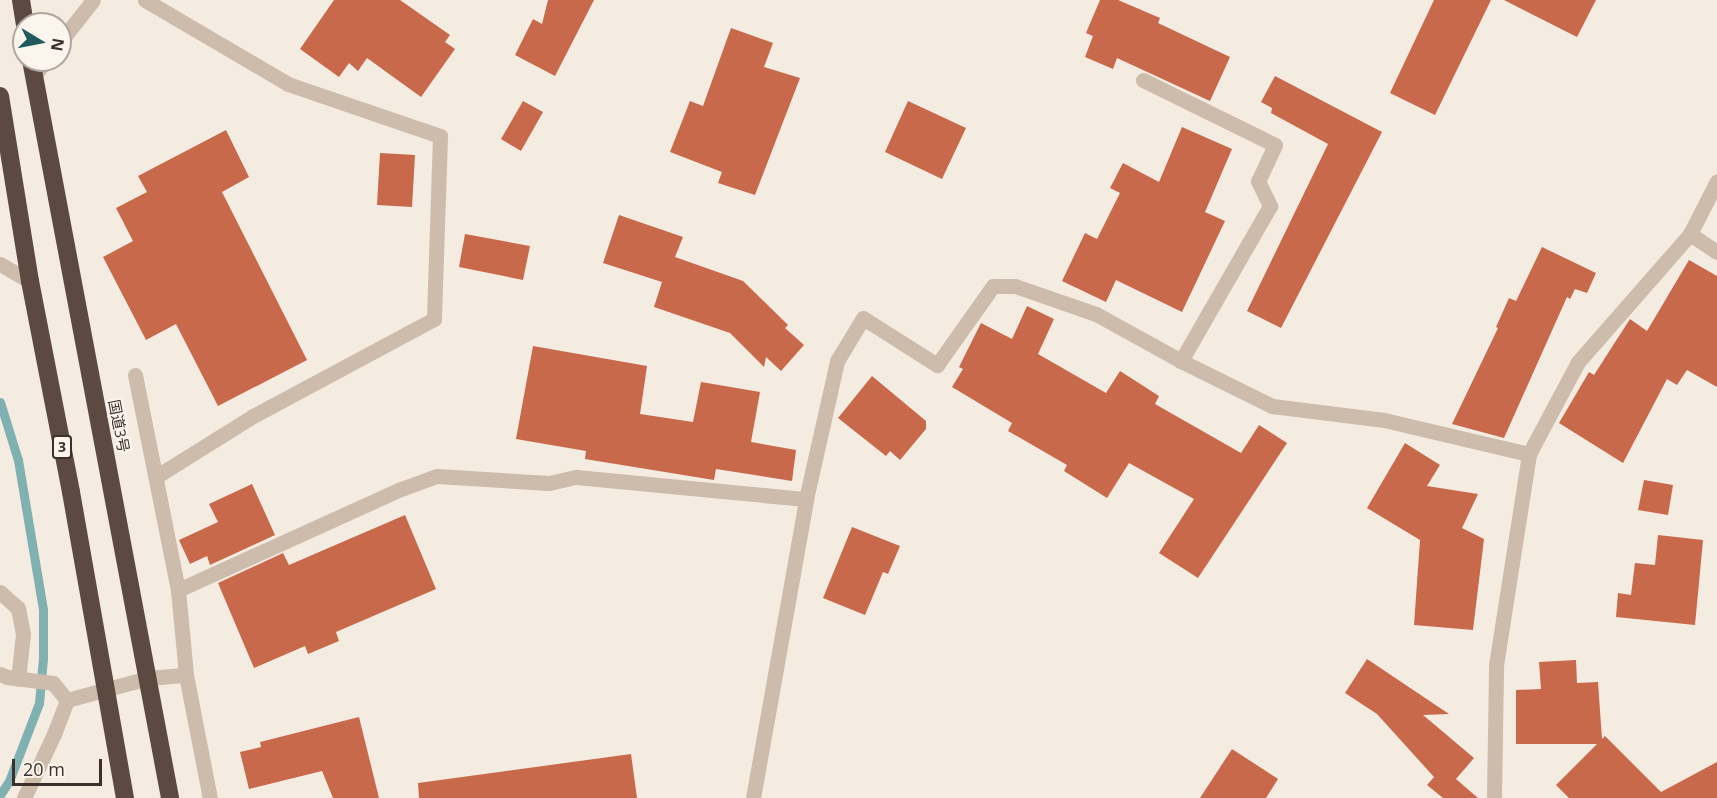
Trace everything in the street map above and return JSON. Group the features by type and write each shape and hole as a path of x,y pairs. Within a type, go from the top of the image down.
{"highway":[{"name":"国道3号","path":"33,72 170,798"},
{"name":"3","path":"0,96 30,281 107,688 125,798"}],"street":[{"path":"72,27 93,0"},
{"path":"145,0 288,84 440,136 434,319 253,416 157,476"},
{"path":"1143,80 1275,145 1258,181 1270,206 1181,361"},
{"path":"1494,798 1496,664 1529,454 1578,362 1690,234 1717,181"},
{"path":"1690,234 1717,252"},
{"path":"0,264 30,281"},
{"path":"753,798 806,499 837,361 863,318 938,365 993,286 1016,286 1096,314 1181,361 1272,406 1384,420 1529,454"},
{"path":"135,375 178,590 186,675 210,798"},
{"path":"178,590 401,489 437,476 549,483 576,477 806,499"},
{"path":"0,592 18,608 23,634 14,677 53,682 67,700"},
{"path":"24,798 67,700 148,678 186,675"}],"building":[{"path":"334,0 400,0 450,35 445,42 455,49 421,97 367,58 358,71 349,63 339,77 300,49"},
{"path":"548,0 594,0 555,76 515,55 533,19 542,24"},
{"path":"1100,0 1118,0 1160,18 1158,23 1230,57 1210,101 1117,58 1113,69 1085,57 1093,36 1086,33"},
{"path":"1434,0 1491,0 1435,115 1390,93"},
{"path":"1504,0 1596,0 1577,37"},
{"path":"731,28 773,43 764,67 800,78 755,195 718,183 722,172 670,152 690,101 703,106"},
{"path":"1275,76 1382,132 1281,328 1247,311 1328,144 1271,113 1272,108 1261,102"},
{"path":"523,101 543,112 521,151 501,139"},
{"path":"908,101 966,128 942,179 885,152"},
{"path":"1182,127 1232,149 1205,212 1225,221 1182,312 1116,280 1106,302 1062,281 1085,233 1097,239 1120,193 1110,188 1123,163 1159,182"},
{"path":"226,130 249,177 222,192 307,360 218,406 176,324 146,340 103,257 133,241 116,208 147,192 138,176"},
{"path":"380,153 415,155 412,207 377,205"},
{"path":"619,215 683,237 675,257 743,281 788,325 785,328 804,345 781,371 766,357 764,367 730,333 654,307 662,282 603,263"},
{"path":"465,234 530,246 523,280 459,267"},
{"path":"1542,247 1596,273 1587,293 1575,289 1570,299 1567,297 1504,438 1452,424 1498,328 1496,327 1509,298 1516,301"},
{"path":"1689,260 1717,276 1717,387 1687,370 1677,385 1667,379 1623,463 1559,423 1589,372 1594,375 1630,319 1647,331"},
{"path":"1027,306 1054,319 1038,354 1106,393 1120,371 1159,396 1155,404 1241,453 1259,425 1287,443 1198,578 1159,553 1194,499 1129,463 1107,498 1064,471 1067,465 1008,431 1012,423 952,387 963,369 959,367 981,323 1012,339"},
{"path":"533,346 647,366 640,414 693,422 701,382 760,392 751,442 796,450 792,481 716,469 714,480 585,459 586,451 516,439"},
{"path":"872,376 926,421 926,429 900,460 890,451 886,456 838,418"},
{"path":"1405,443 1440,465 1427,486 1478,494 1462,528 1484,539 1473,630 1414,625 1420,540 1367,508"},
{"path":"1644,480 1673,485 1668,515 1638,510"},
{"path":"252,484 275,535 210,565 207,556 190,564 179,540 218,522 209,504"},
{"path":"405,515 436,589 336,632 339,641 308,654 305,646 254,668 218,583 283,553 289,565"},
{"path":"852,527 900,546 888,574 883,572 865,615 823,598"},
{"path":"1658,535 1703,540 1695,625 1616,617 1618,593 1631,595 1635,563 1655,565"},
{"path":"1367,659 1449,714 1423,715 1474,758 1456,779 1478,798 1443,798 1427,785 1434,777 1377,714 1345,693"},
{"path":"1576,660 1577,683 1598,682 1602,739 1605,736 1661,792 1717,762 1717,798 1569,798 1556,785 1597,744 1516,744 1516,690 1541,689 1539,662"},
{"path":"359,717 379,798 333,798 322,771 249,789 240,752 261,747 260,742"},
{"path":"1232,749 1278,779 1266,798 1200,798"},
{"path":"631,754 637,798 419,798 418,783"}],"waterway":[{"path":"0,402 18,460 43,610 43,658 39,703 9,781 0,795"}]}
